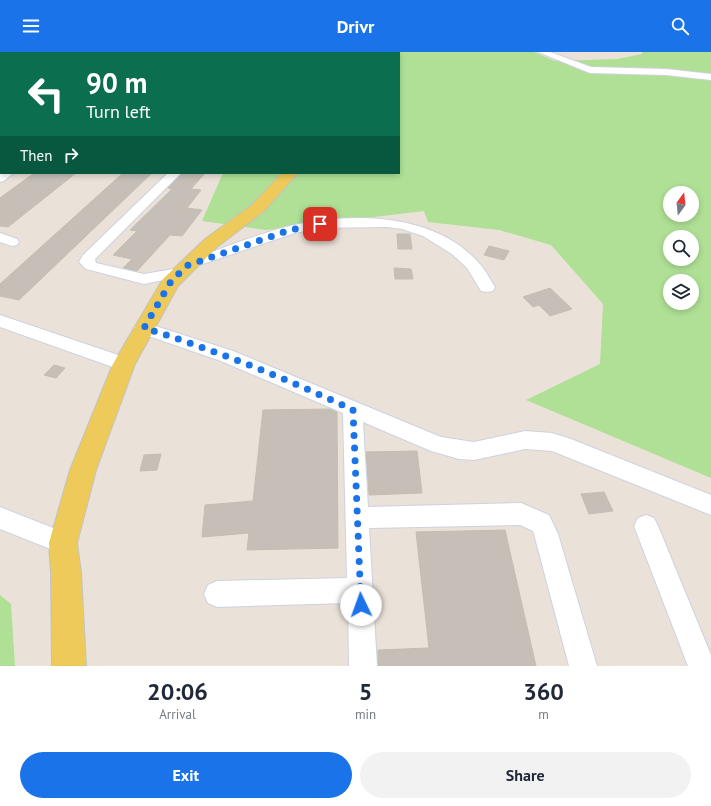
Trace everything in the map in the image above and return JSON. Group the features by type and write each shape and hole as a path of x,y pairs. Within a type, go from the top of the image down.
{"main road":[{"path":"69,666 63,543 83,470 124,364 170,283 182,269 211,243 258,208 289,174"}],"lane":[{"path":"542,52 590,70 666,72 711,77"},
{"path":"163,296 144,279 91,266 88,262 88,258 174,174"},
{"path":"144,279 182,269 290,230 320,224 388,223 404,225 428,234 457,251 473,265 487,287"},
{"path":"0,321 124,364"},
{"path":"144,328 227,356 438,445 459,450 474,451 526,440 552,442 571,448 711,505"},
{"path":"353,410 364,666"},
{"path":"357,518 521,514 541,523 546,534 583,666"},
{"path":"0,518 63,543"},
{"path":"646,526 702,666"},
{"path":"218,594 360,590"}],"green space":[{"path":"400,52 534,52 555,61 617,59 642,54 642,52 711,52 711,478 526,400 600,364 603,304 551,245 499,230 428,222 424,211 266,230 202,221 223,174 400,174"},
{"path":"0,595 11,604 15,666 0,666"}],"building":[{"path":"33,174 75,174 8,227 0,226 0,198"},
{"path":"122,174 151,174 19,300 0,296 0,284"},
{"path":"181,174 204,174 191,189 201,190 187,208 202,210 182,236 170,235 137,271 123,268 132,259 113,255 137,231 130,230 172,189 168,188"},
{"path":"397,234 410,234 412,249 398,249"},
{"path":"489,246 509,251 504,260 484,255"},
{"path":"394,268 411,269 413,279 395,279"},
{"path":"550,288 572,309 550,316 539,305 533,307 523,297"},
{"path":"54,365 65,368 56,378 44,375"},
{"path":"330,409 337,412 338,548 247,550 249,533 202,537 205,505 253,501 263,410"},
{"path":"417,451 422,493 369,495 366,452"},
{"path":"161,454 157,470 140,471 144,455"},
{"path":"604,492 613,511 589,514 581,494"},
{"path":"505,530 536,666 378,666 378,650 429,648 416,532"}],"route":[{"path":"320,224 290,230 242,248 186,266 170,283 144,328 227,356 305,388 353,410 361,605"}]}
